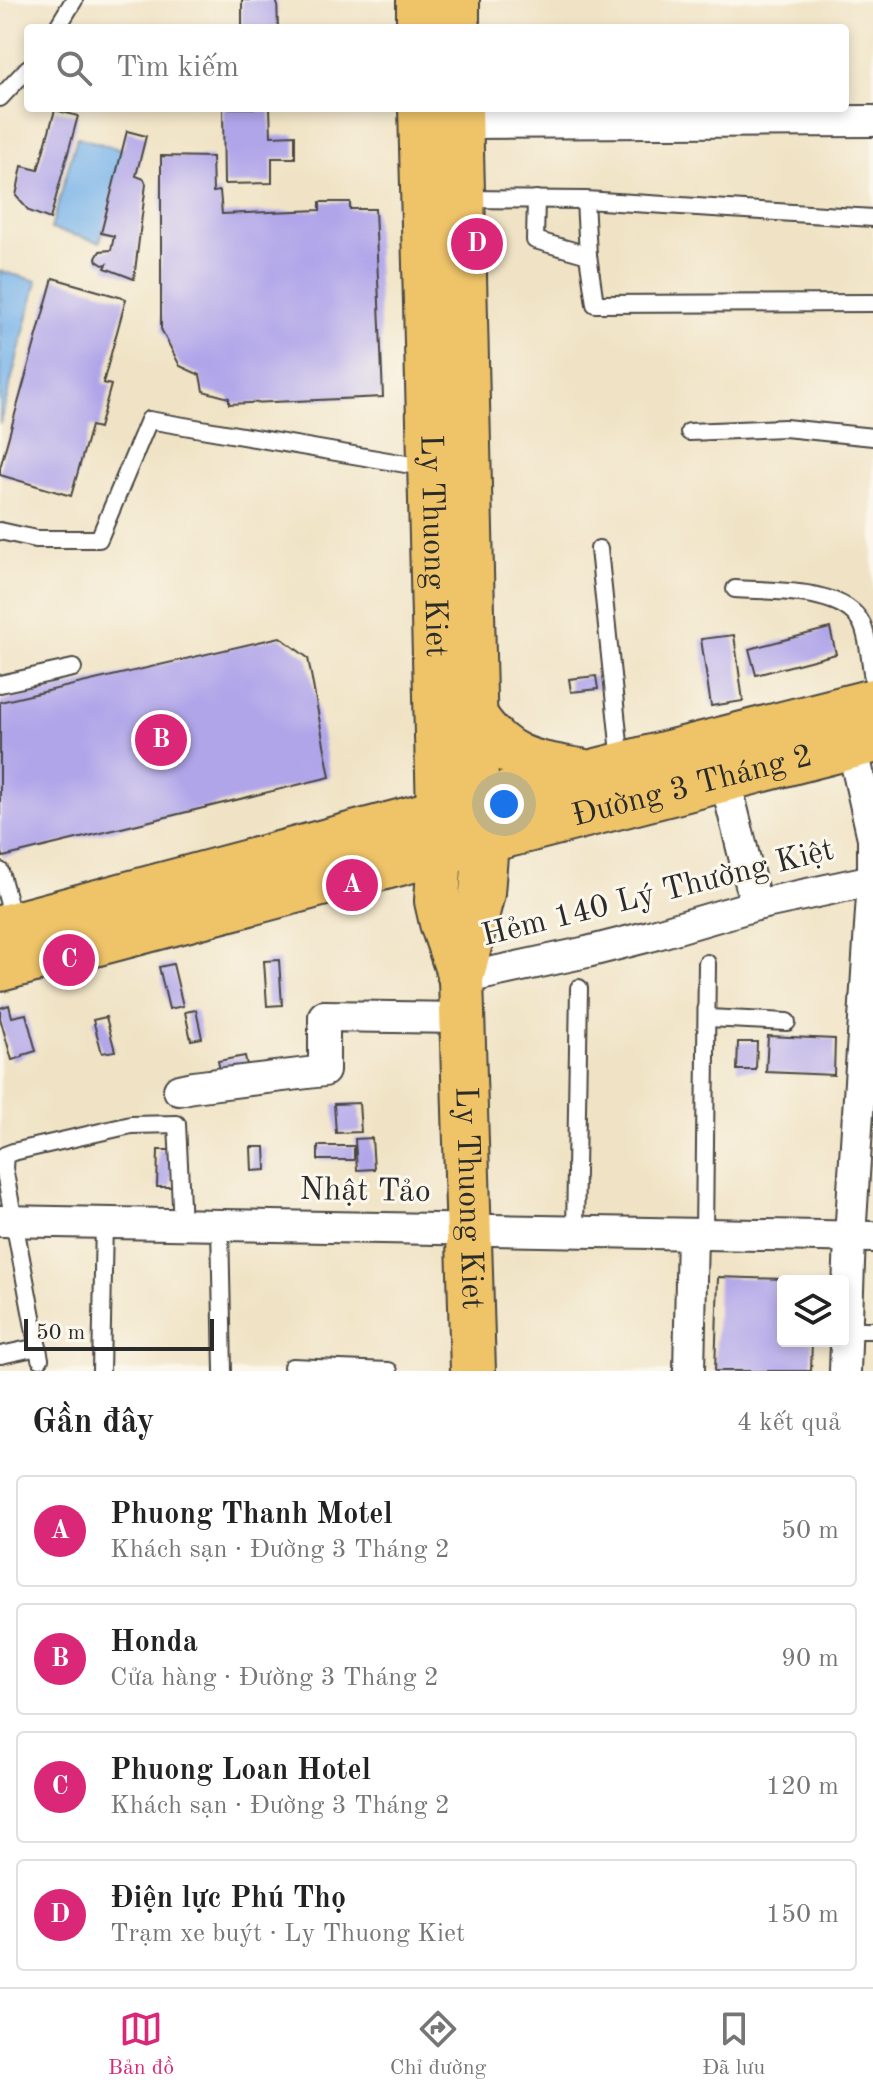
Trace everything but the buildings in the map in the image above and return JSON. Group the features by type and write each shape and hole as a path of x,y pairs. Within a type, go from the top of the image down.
{"main road":[{"path":"419,0 419,24"},
{"path":"457,0 457,24"},
{"name":"Ly Thuong Kiet","path":"447,113 461,199 476,781 484,821 482,893 462,998 473,1371"},
{"name":"Ly Thuong Kiet","path":"447,113 431,468 440,832 437,901 462,998"},
{"name":"Đường 3 Tháng 2","path":"7,926 382,847 484,821 606,768 873,701"},
{"path":"475,716 488,735 518,757 552,767 606,768"},
{"name":"Đường 3 Tháng 2","path":"484,821 545,824 863,744"},
{"path":"438,755 382,847 442,923"},
{"name":"Đường 3 Tháng 2","path":"0,969 382,847"}],"street":[{"path":"447,113 873,121"},
{"path":"845,1371 860,1330 873,880 873,838 863,744"},
{"path":"725,779 756,905"},
{"name":"Hẻm 140 Lý Thường Kiệt","path":"179,1090 324,1071 324,1016 462,998 612,946 756,905 873,880"},
{"name":"Nhật Tảo","path":"7,1221 862,1237"},
{"path":"689,1371 698,1234"}],"lane":[{"path":"59,24 74,0"},
{"path":"0,98 24,72"},
{"path":"461,199 585,200 873,218"},
{"path":"536,199 535,240 588,255"},
{"path":"585,200 595,304 873,303"},
{"path":"0,531 36,539 99,539 149,420 431,468"},
{"path":"689,432 785,428 873,437"},
{"path":"599,549 606,768"},
{"path":"735,589 818,596 843,604 857,614 864,627 873,679"},
{"path":"0,684 73,668"},
{"path":"0,871 7,926"},
{"path":"698,1234 708,1018 707,963"},
{"path":"575,1232 579,988"},
{"path":"708,1018 787,1022"},
{"path":"1,1355 39,1353 7,1221 5,1155 131,1125 177,1124 182,1225"},
{"path":"101,1371 104,1223"},
{"path":"220,1225 223,1371"},
{"path":"292,1367 389,1371"}],"water":[{"path":"77,137 126,151 100,242 51,229"},
{"path":"0,271 37,281 0,424"}],"place":[{"name":"Điện lực Phú Thọ","path":"477,244"},
{"name":"Honda","path":"161,740"},
{"name":"Phuong Thanh Motel","path":"352,885"},
{"name":"Phuong Loan Hotel","path":"69,960"}]}
